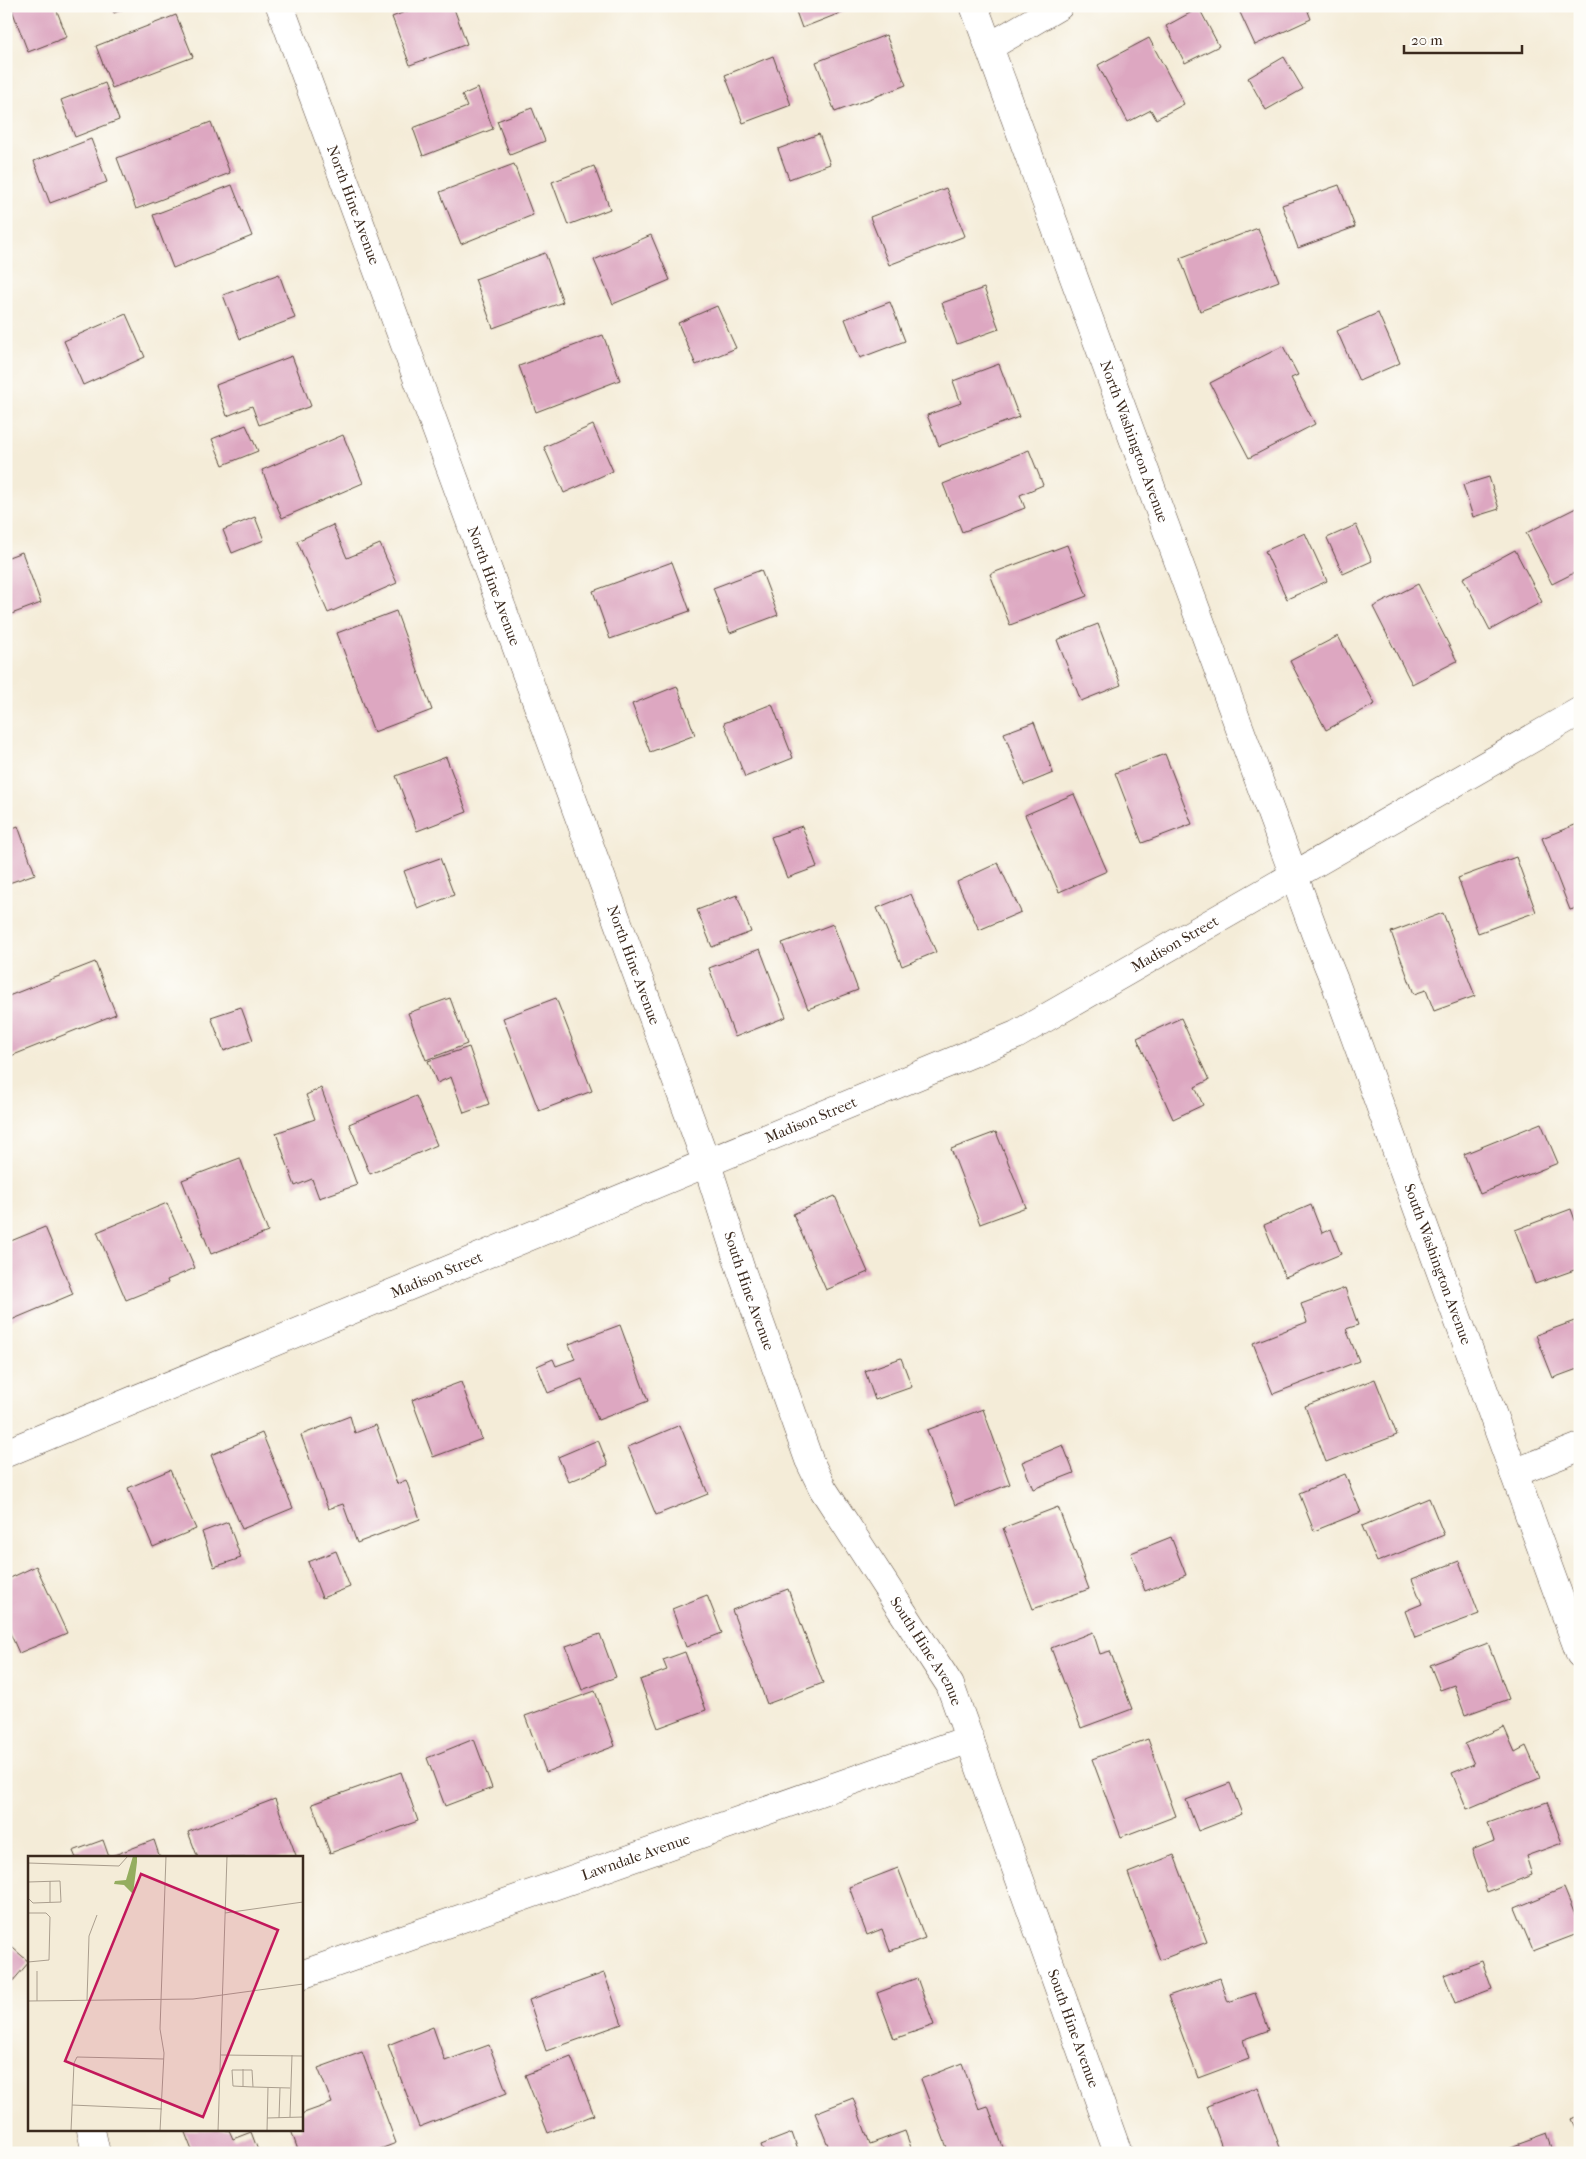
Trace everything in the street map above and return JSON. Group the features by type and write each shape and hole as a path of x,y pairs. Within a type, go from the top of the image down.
{"street":[{"name":"North Hine Avenue","path":"280,6 707,1164"},
{"name":"North Washington Avenue","path":"974,6 1295,876"},
{"path":"989,47 1059,6"},
{"name":"Madison Street","path":"6,1453 1016,1036 1580,711"},
{"name":"South Washington Avenue","path":"1295,876 1580,1654"},
{"name":"South Hine Avenue","path":"707,1164 740,1267 809,1460 823,1490 950,1685 1118,2153"},
{"path":"1514,1474 1580,1447"},
{"name":"Lawndale Avenue","path":"302,1975 970,1738"},
{"path":"91,2132 96,2153"}],"building":[{"path":"21,6 55,6 67,37 28,52 12,10"},
{"path":"111,6 131,6 114,13"},
{"path":"420,6 453,6 467,44 410,65 392,17"},
{"path":"794,6 858,6 802,28"},
{"path":"1237,6 1306,6 1311,19 1255,45"},
{"path":"1199,8 1219,46 1185,63 1166,26"},
{"path":"176,15 193,57 112,88 96,46"},
{"path":"886,35 906,85 835,112 816,62"},
{"path":"1149,38 1184,104 1156,119 1151,110 1128,122 1098,65"},
{"path":"773,56 791,105 743,123 725,75"},
{"path":"1284,57 1303,89 1266,110 1248,78"},
{"path":"105,83 119,120 75,137 61,100"},
{"path":"478,88 493,129 423,156 413,128 467,107 462,95"},
{"path":"532,108 545,141 510,155 497,121"},
{"path":"211,122 230,173 136,209 117,158"},
{"path":"819,134 830,164 789,179 778,149"},
{"path":"91,139 107,182 50,203 34,161"},
{"path":"514,164 533,215 461,244 440,192"},
{"path":"594,166 610,209 568,225 552,182"},
{"path":"232,185 252,236 173,268 153,215"},
{"path":"1339,185 1355,227 1298,248 1282,205"},
{"path":"946,188 965,236 889,265 870,217"},
{"path":"1258,228 1279,281 1200,311 1180,258"},
{"path":"651,235 670,280 613,304 594,260"},
{"path":"545,253 563,302 493,328 475,279"},
{"path":"279,274 295,318 240,339 223,295"},
{"path":"984,288 999,329 957,344 942,303"},
{"path":"890,302 905,341 860,358 845,319"},
{"path":"717,306 736,348 696,365 678,323"},
{"path":"1378,313 1400,363 1359,381 1337,331"},
{"path":"126,314 145,357 83,385 64,341"},
{"path":"603,335 620,380 536,412 519,366"},
{"path":"1283,346 1298,375 1291,378 1315,424 1249,458 1210,383"},
{"path":"292,356 311,406 259,425 252,406 227,416 216,385"},
{"path":"999,364 1019,417 939,446 927,415 961,403 953,381"},
{"path":"246,425 258,451 223,465 212,439"},
{"path":"593,425 613,471 564,493 544,447"},
{"path":"343,435 363,483 282,518 262,470"},
{"path":"1029,450 1043,485 1020,495 1025,508 962,532 943,484"},
{"path":"1489,477 1499,509 1473,517 1463,485"},
{"path":"1580,506 1580,570 1552,584 1526,533"},
{"path":"255,517 264,540 232,553 223,530"},
{"path":"333,525 347,558 380,544 397,583 328,613 297,541"},
{"path":"1356,525 1372,561 1343,574 1327,538"},
{"path":"1305,533 1327,581 1287,599 1265,551"},
{"path":"1067,545 1087,596 1010,625 990,574"},
{"path":"1515,550 1542,602 1490,630 1463,578"},
{"path":"22,552 41,603 6,616 6,558"},
{"path":"672,562 690,611 610,639 593,591"},
{"path":"761,570 778,615 730,633 713,588"},
{"path":"1418,584 1457,661 1412,684 1373,607"},
{"path":"396,611 432,710 374,732 337,633"},
{"path":"1098,624 1121,685 1081,701 1057,640"},
{"path":"1338,636 1375,704 1326,730 1290,661"},
{"path":"677,686 695,735 650,752 632,704"},
{"path":"772,704 793,758 745,777 724,723"},
{"path":"1034,722 1053,773 1024,785 1004,733"},
{"path":"1165,754 1192,824 1142,843 1115,773"},
{"path":"446,757 467,812 417,831 396,776"},
{"path":"1074,794 1107,871 1059,892 1025,815"},
{"path":"1580,823 1580,907 1570,910 1542,838"},
{"path":"18,826 35,874 6,884 6,831"},
{"path":"802,826 817,867 787,878 771,837"},
{"path":"1516,857 1536,912 1478,933 1458,878"},
{"path":"440,858 454,895 418,909 404,871"},
{"path":"998,863 1021,912 979,930 957,882"},
{"path":"911,894 936,952 902,966 877,908"},
{"path":"737,895 751,932 712,947 697,910"},
{"path":"1443,913 1475,996 1434,1011 1426,990 1414,994 1391,932"},
{"path":"833,924 858,990 808,1009 782,943"},
{"path":"760,949 786,1017 735,1037 709,968"},
{"path":"95,962 116,1014 6,1058 6,997"},
{"path":"450,998 467,1044 426,1060 408,1013"},
{"path":"556,998 592,1091 539,1111 503,1018"},
{"path":"241,1007 253,1040 224,1051 211,1017"},
{"path":"1181,1018 1209,1080 1195,1087 1203,1105 1173,1119 1137,1038"},
{"path":"469,1047 489,1104 464,1113 451,1077 437,1083 428,1061"},
{"path":"321,1088 357,1185 319,1198 312,1179 295,1186 276,1133 315,1119 306,1095"},
{"path":"416,1096 437,1145 370,1174 349,1124"},
{"path":"1541,1123 1558,1163 1480,1194 1464,1154"},
{"path":"996,1132 1026,1207 980,1224 951,1149"},
{"path":"240,1158 268,1232 211,1254 182,1180"},
{"path":"835,1196 868,1272 826,1290 793,1214"},
{"path":"167,1203 195,1268 167,1280 168,1283 126,1300 97,1232"},
{"path":"1311,1205 1322,1233 1331,1229 1341,1254 1285,1277 1264,1225"},
{"path":"1571,1209 1580,1234 1580,1268 1535,1284 1515,1230"},
{"path":"45,1227 73,1294 9,1321 6,1314 6,1243"},
{"path":"1345,1288 1358,1325 1346,1329 1359,1361 1273,1394 1253,1343 1307,1322 1301,1304"},
{"path":"1580,1319 1580,1368 1553,1378 1536,1335"},
{"path":"620,1325 648,1401 598,1420 582,1379 548,1393 537,1366 553,1359 556,1366 575,1359 569,1344"},
{"path":"901,1358 912,1387 875,1400 865,1371"},
{"path":"1375,1379 1397,1435 1326,1462 1305,1406"},
{"path":"461,1382 482,1439 433,1457 412,1400"},
{"path":"983,1409 1010,1484 955,1505 927,1430"},
{"path":"350,1416 355,1433 376,1425 397,1484 406,1480 420,1519 357,1543 343,1504 328,1509 301,1435"},
{"path":"680,1425 708,1494 656,1515 628,1447"},
{"path":"262,1433 293,1508 242,1529 211,1455"},
{"path":"598,1440 608,1465 569,1482 558,1457"},
{"path":"1063,1445 1074,1473 1033,1489 1022,1462"},
{"path":"170,1470 196,1529 153,1547 128,1488"},
{"path":"1345,1474 1361,1512 1314,1531 1299,1493"},
{"path":"1429,1498 1444,1535 1377,1562 1362,1526"},
{"path":"1058,1507 1089,1589 1033,1609 1003,1528"},
{"path":"228,1522 241,1558 214,1567 202,1532"},
{"path":"1171,1537 1186,1575 1145,1591 1131,1553"},
{"path":"336,1551 350,1587 322,1598 308,1562"},
{"path":"1459,1561 1479,1614 1415,1638 1405,1611 1422,1604 1412,1579"},
{"path":"36,1566 67,1633 19,1653 6,1624 6,1580"},
{"path":"788,1589 823,1683 767,1704 732,1610"},
{"path":"707,1595 722,1633 686,1647 672,1609"},
{"path":"1093,1632 1100,1654 1110,1651 1132,1709 1081,1728 1051,1648"},
{"path":"600,1634 616,1677 582,1690 566,1646"},
{"path":"1488,1643 1509,1699 1465,1715 1454,1685 1440,1690 1430,1665"},
{"path":"685,1652 706,1710 658,1728 640,1680 667,1670 663,1660"},
{"path":"595,1691 615,1746 546,1772 525,1716"},
{"path":"1504,1727 1515,1752 1526,1746 1540,1778 1467,1809 1452,1773 1474,1764 1465,1744"},
{"path":"474,1739 492,1788 445,1806 427,1758"},
{"path":"1148,1739 1176,1816 1121,1837 1092,1759"},
{"path":"401,1772 418,1821 330,1853 312,1804"},
{"path":"1230,1783 1242,1814 1198,1831 1186,1800"},
{"path":"275,1799 296,1856 197,1856 188,1832"},
{"path":"1547,1802 1562,1843 1526,1856 1532,1875 1487,1892 1472,1850 1494,1841 1488,1823"},
{"path":"103,1840 109,1856 75,1856 73,1851"},
{"path":"154,1840 159,1856 112,1856"},
{"path":"1174,1855 1207,1942 1160,1960 1128,1873"},
{"path":"898,1868 925,1938 890,1951 882,1929 867,1935 849,1887"},
{"path":"1564,1888 1580,1927 1580,1933 1533,1951 1515,1908"},
{"path":"6,1942 28,1963 6,1989"},
{"path":"1482,1961 1492,1989 1455,2003 1444,1975"},
{"path":"604,1973 622,2024 546,2051 529,2000"},
{"path":"917,1978 934,2025 894,2039 877,1993"},
{"path":"1220,1978 1228,2002 1255,1993 1269,2030 1243,2040 1249,2059 1198,2078 1168,1996"},
{"path":"433,2027 445,2061 489,2045 507,2093 419,2127 388,2045"},
{"path":"362,2052 396,2143 370,2153 299,2153 292,2132 302,2132 302,2114 332,2103 318,2068"},
{"path":"571,2057 594,2115 548,2133 525,2075"},
{"path":"962,2063 979,2109 988,2106 1005,2153 949,2153 921,2079"},
{"path":"1258,2087 1282,2153 1224,2153 1207,2106"},
{"path":"853,2098 870,2144 905,2131 913,2153 831,2153 815,2113"},
{"path":"1580,2115 1580,2128 1576,2130 1571,2119"},
{"path":"185,2132 230,2132 233,2139 251,2132 259,2153 193,2153"},
{"path":"792,2133 799,2153 764,2153 761,2145"},
{"path":"1547,2134 1554,2153 1510,2153 1508,2148"}]}
